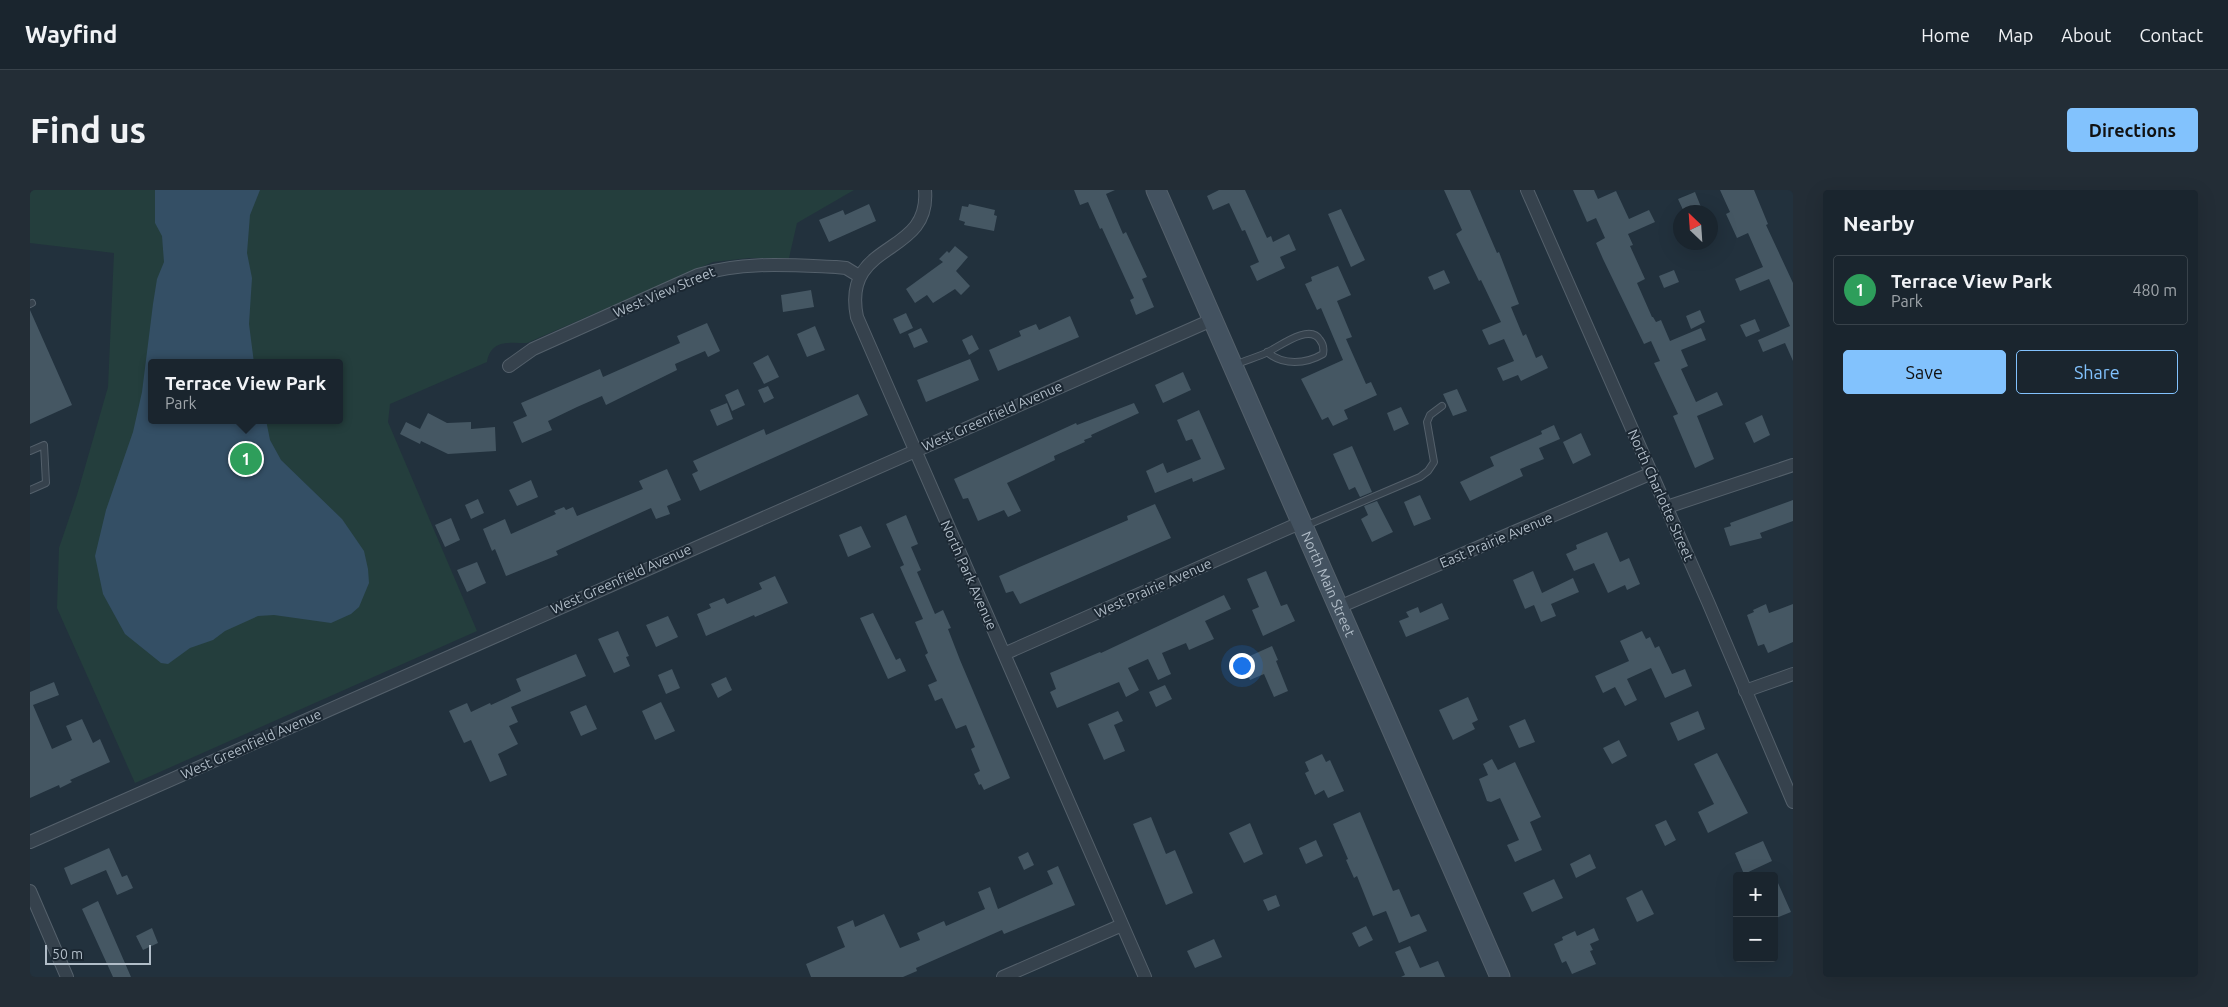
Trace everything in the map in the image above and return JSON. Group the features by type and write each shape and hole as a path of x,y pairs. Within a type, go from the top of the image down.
{"street":[{"path":"859,276 870,263 895,245 916,226 924,211 925,190"},
{"name":"North Main Street","path":"1156,190 1214,318 1500,977"},
{"name":"North Charlotte Street","path":"1528,190 1667,507 1793,802"},
{"name":"West View Street","path":"509,366 533,349 698,275 724,268 750,265 836,266 846,268 859,276"},
{"name":"North Park Avenue","path":"859,276 854,290 857,317 913,450 1145,977"},
{"name":"West Greenfield Avenue","path":"30,842 1214,318"},
{"path":"1667,507 1793,465"},
{"name":"East Prairie Avenue","path":"1339,607 1652,473"},
{"name":"West Prairie Avenue","path":"1004,654 1303,524"},
{"path":"1745,691 1793,674"},
{"path":"30,891 67,977"},
{"path":"1003,977 1122,925"}],"lane":[{"path":"1234,365 1267,352 1299,335 1313,333 1320,338 1324,348 1323,354 1314,360 1303,361 1286,362 1273,357 1267,352"},
{"path":"1303,524 1420,478 1434,462 1427,422 1430,416 1442,406"},
{"path":"30,451 44,445 46,483 30,490"}],"green space":[{"path":"30,190 854,190 797,223 789,258 749,258 713,262 527,343 508,343 497,346 489,355 487,362 390,404 388,422 477,631 135,783 57,608 59,548 77,495 108,387 114,253 30,243"}],"water":[{"path":"155,190 260,190 250,215 247,253 252,278 249,324 253,359 148,359 148,424 267,424 270,440 281,460 342,519 364,551 369,583 359,607 351,614 331,623 274,615 258,616 225,631 213,640 190,648 168,664 161,663 125,634 103,594 95,556 106,510 133,432 142,392 157,279 164,262 162,236 155,223"}],"building":[{"path":"1074,190 1115,190 1106,194 1123,234 1126,232 1147,277 1142,279 1154,307 1136,315 1130,300 1134,298 1102,228 1100,229 1088,202 1080,205"},
{"path":"1219,190 1245,190 1267,238 1271,236 1273,242 1289,234 1296,250 1280,257 1285,268 1257,281 1250,266 1259,262 1245,230 1242,231 1229,203 1213,210 1207,196"},
{"path":"1444,190 1470,190 1497,253 1499,252 1519,304 1511,307 1523,336 1526,334 1536,358 1542,355 1548,368 1521,381 1518,375 1503,381 1497,368 1514,361 1504,339 1489,345 1482,330 1501,322 1456,234 1462,230"},
{"path":"1573,190 1594,190 1598,199 1616,191 1629,219 1649,210 1655,222 1628,234 1633,245 1630,246 1645,279 1637,283 1652,317 1656,322 1661,320 1670,341 1701,328 1706,340 1681,350 1688,366 1681,369 1696,402 1717,392 1723,405 1697,416 1714,459 1695,468 1673,416 1678,414 1654,363 1660,361 1651,341 1644,344 1603,259 1596,243 1605,238 1596,218 1587,222"},
{"path":"1720,190 1754,190 1768,224 1766,225 1793,283 1793,361 1785,343 1763,352 1758,340 1790,326 1769,279 1740,291 1735,279 1763,267 1748,233 1737,238 1726,214 1730,212"},
{"path":"1695,192 1700,205 1681,205 1678,199"},
{"path":"869,204 876,221 829,242 819,220 843,210 845,215"},
{"path":"969,204 995,210 994,215 997,216 994,231 964,225 965,222 959,220 962,206 968,207"},
{"path":"1341,209 1365,260 1351,267 1328,214"},
{"path":"955,246 968,257 956,271 970,286 961,295 955,289 933,303 927,295 915,303 906,289 943,262 939,259 947,251 949,253"},
{"path":"1338,266 1351,295 1337,301 1352,337 1346,339 1366,384 1371,382 1377,395 1344,410 1348,419 1333,426 1328,417 1322,420 1301,379 1343,360 1321,308 1317,310 1305,284 1312,281 1311,277"},
{"path":"1444,270 1450,283 1434,290 1428,277"},
{"path":"1674,270 1679,282 1664,288 1659,276"},
{"path":"811,290 814,307 783,312 781,295"},
{"path":"30,310 72,405 30,424"},
{"path":"1700,310 1705,322 1691,329 1686,316"},
{"path":"906,313 913,328 900,334 893,319"},
{"path":"1070,316 1079,337 998,371 989,350 1021,336 1019,331 1036,324 1039,330"},
{"path":"1755,319 1760,331 1746,337 1740,325"},
{"path":"707,323 720,351 708,357 705,351 675,364 677,370 606,405 602,396 577,407 548,421 552,430 522,443 513,422 527,416 521,403 600,369 603,377 680,343 677,336"},
{"path":"815,326 825,350 807,357 797,334"},
{"path":"921,328 928,342 914,348 908,334"},
{"path":"972,335 979,349 969,355 962,340"},
{"path":"768,355 779,377 764,384 753,363"},
{"path":"970,359 979,380 926,402 917,380"},
{"path":"1183,372 1191,390 1163,403 1155,385"},
{"path":"768,386 774,398 764,403 758,390"},
{"path":"738,389 745,405 732,411 725,395"},
{"path":"1457,389 1467,411 1453,416 1443,394"},
{"path":"858,394 868,415 700,491 692,474 698,471 693,461 764,429 766,435"},
{"path":"727,403 733,419 717,426 710,410"},
{"path":"1134,403 1139,413 1091,435 1092,437 1084,440 1085,442 1054,456 1055,460 1007,483 1021,511 1008,517 1004,510 978,521 968,498 963,499 954,479 1076,423 1077,425"},
{"path":"1401,407 1409,424 1394,431 1387,413"},
{"path":"1199,410 1225,469 1193,482 1192,478 1155,493 1146,471 1163,463 1167,473 1201,459 1192,439 1186,441 1177,420"},
{"path":"428,413 447,423 471,422 471,429 495,427 496,451 448,454 421,441 420,444 400,434 406,422 420,429"},
{"path":"1762,415 1770,435 1754,443 1745,423"},
{"path":"1554,425 1560,439 1539,448 1544,459 1520,469 1523,476 1470,501 1460,482 1494,466 1490,457 1542,434 1541,431"},
{"path":"1581,433 1591,455 1573,464 1563,442"},
{"path":"1352,446 1372,492 1360,497 1355,487 1349,490 1333,454"},
{"path":"667,469 681,500 667,506 670,514 656,519 651,508 556,551 558,555 506,576 495,549 492,551 483,529 505,519 511,534 556,514 554,511 564,507 566,510 573,507 577,516 643,489 639,481"},
{"path":"531,480 538,497 517,506 509,490"},
{"path":"1420,495 1431,519 1414,526 1404,502"},
{"path":"478,499 484,513 471,519 465,505"},
{"path":"1793,500 1793,521 1760,533 1762,538 1730,546 1724,528 1731,526 1730,523"},
{"path":"1377,501 1393,532 1372,542 1361,519 1368,515 1364,506"},
{"path":"1155,504 1171,538 1020,604 1013,591 1006,593 999,576 1128,520 1127,516"},
{"path":"906,515 918,544 911,547 921,570 917,572 935,614 943,610 951,628 948,629 960,660 1010,778 984,790 981,784 979,785 974,774 980,771 971,749 975,747 966,725 956,729 942,698 935,701 928,685 937,681 925,655 928,653 915,622 923,619 900,567 904,565 886,524"},
{"path":"451,518 460,540 445,547 435,525"},
{"path":"861,526 871,547 848,557 839,535"},
{"path":"1607,532 1620,562 1629,558 1640,584 1627,590 1625,585 1608,593 1594,563 1574,571 1566,554 1577,549 1576,545"},
{"path":"477,562 486,583 467,592 457,570"},
{"path":"1266,571 1281,606 1287,604 1295,621 1263,636 1252,610 1259,607 1247,579"},
{"path":"1533,571 1542,593 1573,578 1579,592 1551,604 1556,616 1541,622 1534,605 1525,609 1513,580"},
{"path":"775,576 788,603 755,617 754,615 706,636 697,614 711,608 709,604 724,598 727,604 762,589 759,583"},
{"path":"1224,595 1231,609 1205,621 1214,639 1189,650 1186,643 1162,653 1171,674 1158,680 1148,659 1128,668 1139,690 1126,697 1119,682 1057,708 1050,692 1056,689 1050,673 1101,653"},
{"path":"1442,603 1449,619 1406,637 1399,621 1409,617 1406,612 1418,607 1420,613"},
{"path":"1766,604 1769,613 1793,604 1793,642 1768,653 1764,644 1758,646 1747,615"},
{"path":"873,613 896,660 900,658 906,671 888,679 860,618"},
{"path":"668,616 678,637 656,647 646,625"},
{"path":"618,631 629,656 626,657 630,666 614,673 598,639"},
{"path":"1642,631 1646,639 1650,637 1655,648 1659,646 1672,674 1685,669 1692,686 1665,698 1651,668 1627,679 1637,700 1625,706 1615,687 1603,693 1595,676 1629,661 1620,641"},
{"path":"1272,646 1288,691 1274,697 1264,674 1250,680 1241,660"},
{"path":"576,654 586,676 511,707 518,722 509,726 518,744 498,754 507,775 490,782 471,740 464,743 449,711 467,703 471,712 490,703 491,705 521,691 516,679"},
{"path":"672,669 680,688 666,694 658,675"},
{"path":"726,677 732,690 718,698 711,684"},
{"path":"54,682 59,695 33,705 52,749 72,740 66,726 82,719 93,743 100,739 110,762 70,780 72,782 60,788 59,785 30,798 30,692"},
{"path":"1165,685 1172,699 1156,707 1149,692"},
{"path":"1468,697 1478,720 1472,723 1475,729 1453,740 1439,710"},
{"path":"661,702 675,731 655,740 642,711"},
{"path":"586,705 597,729 581,736 570,712"},
{"path":"1118,711 1123,721 1114,725 1125,751 1104,760 1088,724"},
{"path":"1698,711 1705,729 1678,741 1670,723"},
{"path":"1525,719 1535,742 1519,748 1509,726"},
{"path":"1619,740 1627,756 1612,764 1603,748"},
{"path":"1717,753 1748,813 1708,833 1698,812 1714,804 1694,764"},
{"path":"1322,754 1326,762 1330,760 1344,791 1328,798 1324,790 1315,795 1305,773 1309,771 1305,762"},
{"path":"1492,759 1498,770 1515,762 1541,817 1530,822 1542,850 1515,862 1507,845 1519,840 1500,798 1491,802 1487,801 1479,779 1488,775 1483,764"},
{"path":"1360,812 1393,891 1399,889 1411,917 1419,914 1427,931 1399,943 1386,911 1373,916 1357,876 1354,878 1346,860 1348,859 1333,824"},
{"path":"1151,817 1166,854 1175,850 1193,893 1166,905 1133,824"},
{"path":"1666,820 1676,840 1665,846 1655,825"},
{"path":"1250,823 1263,854 1244,863 1229,833"},
{"path":"1316,840 1323,856 1306,864 1299,848"},
{"path":"1763,841 1772,861 1748,872 1743,872 1735,853"},
{"path":"109,848 122,877 127,875 133,888 117,895 106,870 71,885 64,868"},
{"path":"1028,852 1034,865 1024,870 1018,857"},
{"path":"1590,854 1596,868 1576,878 1570,864"},
{"path":"1058,866 1075,905 1004,934 1002,930 916,968 917,971 903,977 811,977 806,964 845,947 837,927 853,920 855,927 884,914 900,948 920,940 917,933 944,921 946,926 985,909 978,892 990,887 998,909 1053,884 1047,871"},
{"path":"1554,879 1563,898 1532,912 1523,893"},
{"path":"1778,883 1791,912 1778,917"},
{"path":"1642,890 1654,914 1637,922 1626,898"},
{"path":"1276,895 1280,906 1268,911 1263,900"},
{"path":"98,901 131,977 113,977 82,909"},
{"path":"1366,926 1373,940 1359,947 1352,933"},
{"path":"152,928 158,943 143,950 136,936"},
{"path":"1594,928 1599,940 1590,944 1593,950 1590,951 1596,964 1572,974 1566,961 1562,963 1554,944 1563,940 1562,937 1575,931 1577,936"},
{"path":"1214,939 1222,957 1195,968 1187,951"},
{"path":"1410,946 1420,968 1438,961 1445,977 1401,977 1405,975 1395,952"}],"place":[{"name":"Terrace View Park","path":"246,459"}]}
